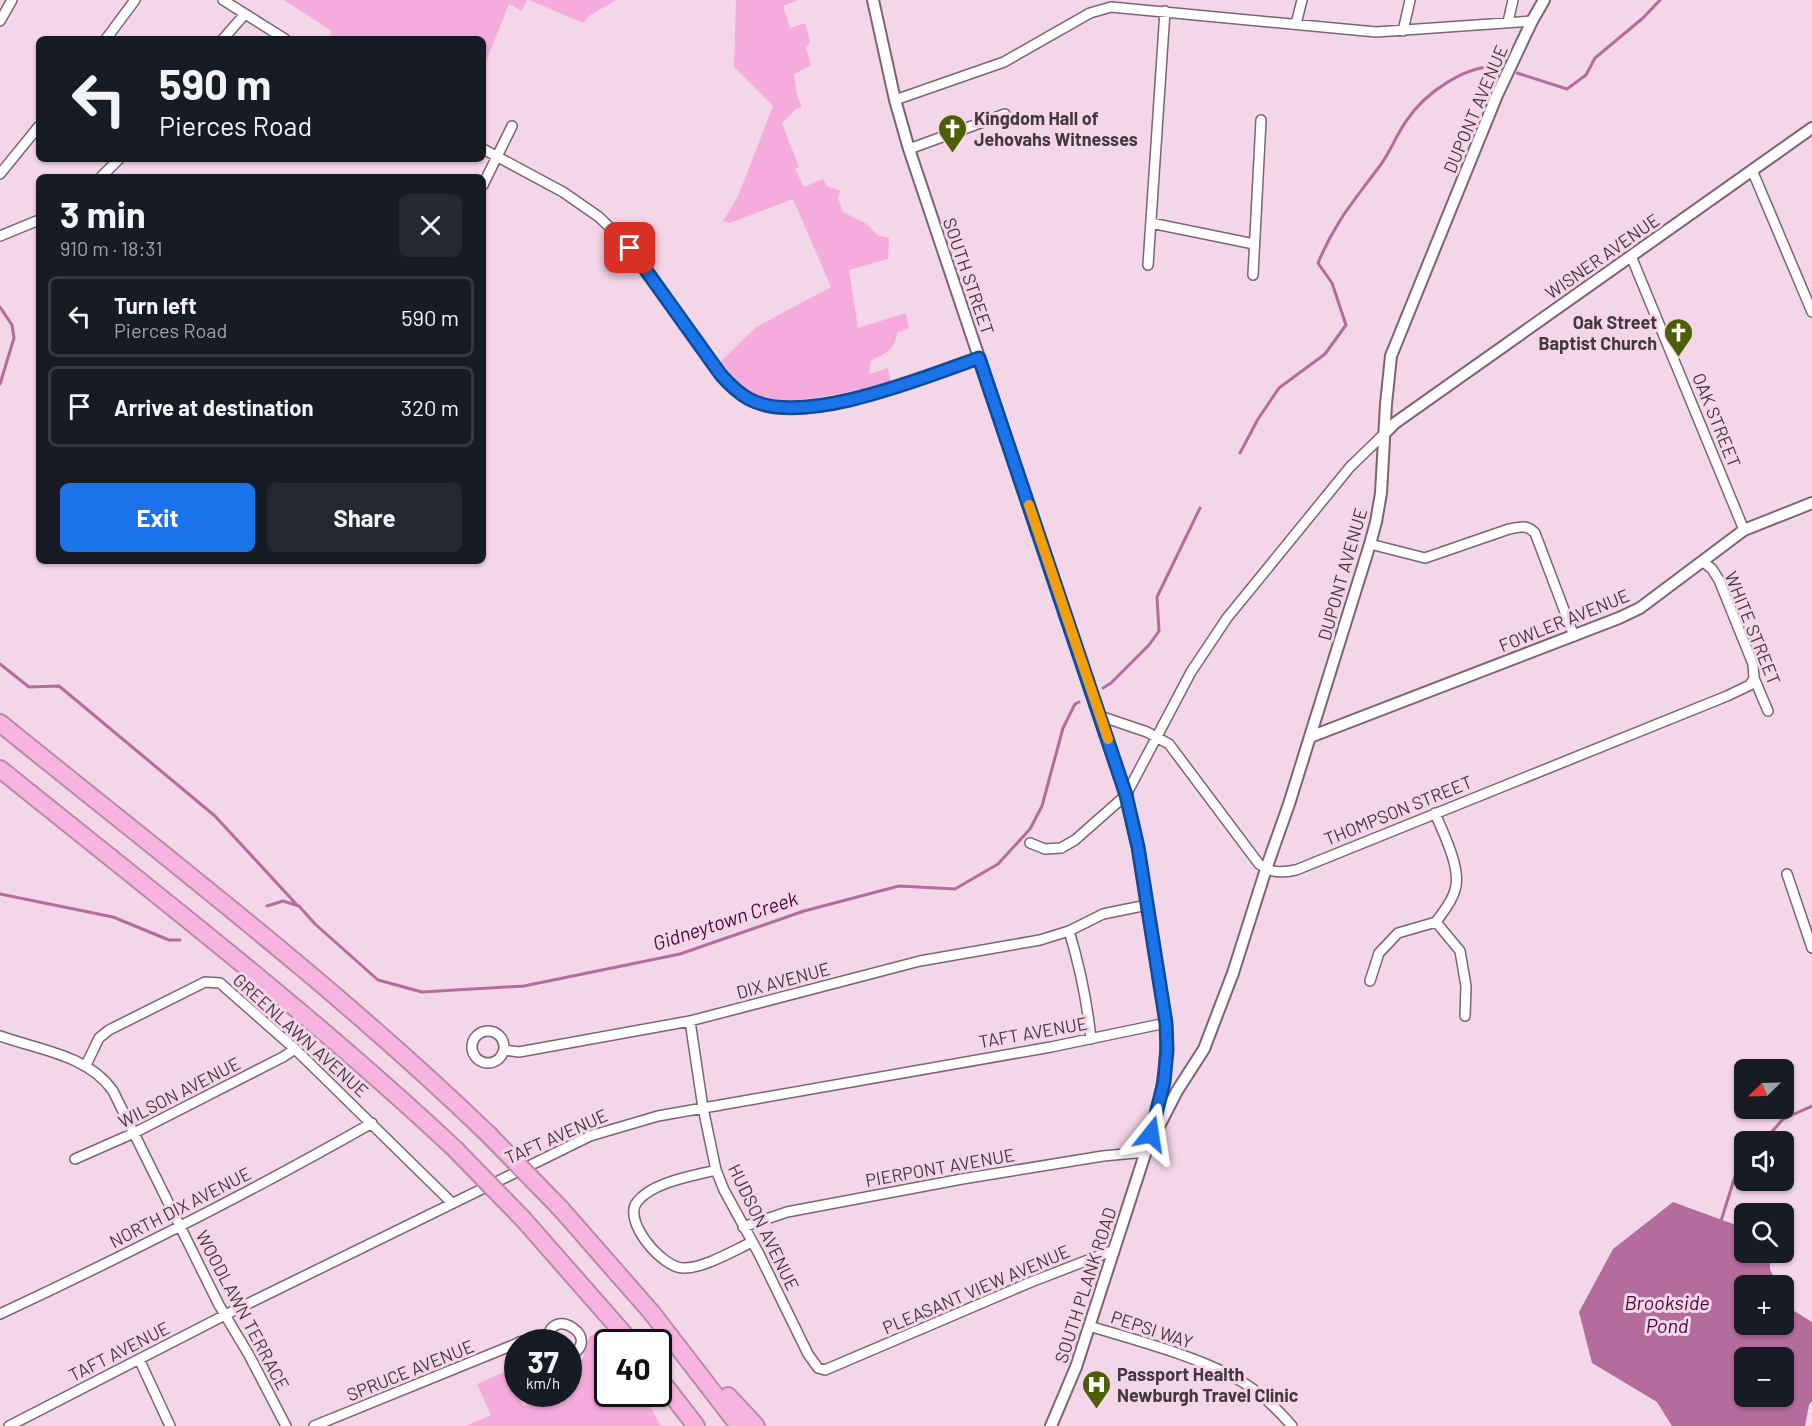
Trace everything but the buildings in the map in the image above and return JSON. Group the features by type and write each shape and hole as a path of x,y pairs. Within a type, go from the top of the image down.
{"highway":[{"path":"0,723 324,987 436,1084 561,1209 652,1313 756,1426"},
{"path":"0,769 376,1076 455,1149 524,1220 618,1329"},
{"path":"652,1313 739,1426"},
{"path":"672,1395 696,1426"},
{"path":"671,1407 683,1426"}],"street":[{"path":"0,21 12,0"},
{"path":"108,36 135,0"},
{"path":"223,0 280,36"},
{"name":"SOUTH STREET","path":"873,0 895,100 909,149 1126,795 1138,847 1166,1023 1167,1050 1164,1082 1146,1152"},
{"path":"1296,24 1302,0"},
{"path":"1403,31 1410,0"},
{"path":"1508,22 1514,0"},
{"name":"DUPONT AVENUE","path":"1146,1152 1177,1091 1204,1048 1233,973 1370,544 1381,493 1391,356 1497,95 1544,0"},
{"path":"895,100 1004,62 1102,8 1111,7 1357,31 1403,31 1532,21"},
{"path":"1148,266 1165,12"},
{"path":"226,36 245,14"},
{"path":"909,149 1005,114"},
{"path":"1253,275 1261,120"},
{"path":"486,179 512,126"},
{"name":"WISNER AVENUE","path":"1384,434 1395,423 1812,128"},
{"path":"0,174 36,130"},
{"path":"486,151 563,192 599,217 624,241 721,375 749,399 783,407 831,404 876,393 979,358"},
{"path":"104,174 116,162"},
{"path":"1752,170 1812,312"},
{"path":"0,236 36,221"},
{"path":"1151,223 1254,244"},
{"name":"OAK STREET","path":"1631,256 1744,530"},
{"path":"1030,843 1045,849 1061,848 1076,840 1126,795 1191,672 1227,618 1350,467 1384,434"},
{"name":"FOWLER AVENUE","path":"1310,737 1574,636 1640,608 1744,530 1812,502"},
{"path":"1370,544 1425,558 1509,529 1522,526 1530,528 1534,533 1574,636"},
{"name":"WHITE STREET","path":"1702,561 1712,569 1719,580 1753,664 1754,678 1768,711"},
{"name":"THOMPSON STREET","path":"1266,869 1281,873 1296,870 1728,696 1750,685 1754,678"},
{"path":"1100,716 1156,736 1168,744 1259,864 1266,869"},
{"path":"1370,981 1379,953 1398,933 1436,922 1452,898 1457,878 1455,866 1435,813"},
{"path":"1786,874 1812,948"},
{"name":"DIX AVENUE","path":"504,1050 519,1052 690,1022 920,961 1040,940 1069,931 1103,914 1147,905"},
{"path":"1436,922 1460,951 1466,986 1465,1016"},
{"path":"1069,931 1086,996 1091,1039"},
{"name":"GREENLAWN AVENUE","path":"86,1065 99,1038 109,1030 205,982 214,982 228,989 295,1049 452,1203"},
{"name":"HUDSON AVENUE","path":"690,1022 703,1108 724,1191 814,1364 825,1370 852,1359"},
{"name":"TAFT AVENUE","path":"9,1426 225,1315 452,1203 590,1136 621,1125 658,1116 1091,1039 1166,1023"},
{"path":"0,1036 86,1065"},
{"name":"WILSON AVENUE","path":"75,1159 134,1133 274,1062 295,1049"},
{"name":"WOODLAWN TERRACE","path":"86,1065 106,1081 113,1091 225,1315 286,1426"},
{"name":"NORTH DIX AVENUE","path":"0,1314 180,1226 372,1123"},
{"name":"PIERPONT AVENUE","path":"743,1227 787,1212 950,1181 1103,1156 1146,1152"},
{"name":"SOUTH PLANK ROAD","path":"1051,1426 1076,1367 1146,1152"},
{"path":"717,1170 672,1181 645,1194 636,1202 633,1209 637,1227 649,1245 664,1260 680,1268 697,1266 752,1242"},
{"name":"PLEASANT VIEW AVENUE","path":"852,1359 1022,1286 1114,1250"},
{"name":"SPRUCE AVENUE","path":"553,1329 558,1325 569,1324 576,1329"},
{"name":"PEPSI WAY","path":"1089,1326 1217,1370 1244,1383 1281,1413 1292,1426"},
{"name":"SPRUCE AVENUE","path":"314,1426 504,1349"},
{"path":"139,1359 170,1426"}],"shaded area":[{"path":"284,0 527,0 522,11 509,4 486,62 486,36 330,36 332,31"},
{"path":"529,0 616,0 589,16 583,23"},
{"path":"736,0 798,0 783,6 790,28 805,23 810,41 806,48 811,65 794,74 797,95 802,107 796,109 782,123 799,167 795,169 804,187 823,179 827,186 840,191 838,198 843,212 867,224 877,235 889,238 888,259 849,270 858,328 906,313 909,328 897,333 892,348 871,361 869,374 888,368 891,382 810,398 766,399 745,390 720,362 756,327 831,287 793,199 730,223 723,221 738,196 773,106 734,67"},
{"path":"594,1334 594,1407 650,1407 661,1426 466,1426 491,1415 477,1384 504,1372 504,1407 582,1407 582,1360 589,1337"}],"water":[{"name":"Brookside Pond","path":"1673,1202 1734,1224 1734,1263 1770,1263 1773,1275 1734,1275 1734,1335 1794,1335 1794,1311 1812,1322 1812,1401 1809,1405 1805,1426 1672,1426 1657,1402 1592,1363 1579,1312 1613,1249"}],"waterway":[{"name":"Gidneytown Creek","path":"1517,73 1567,89 1586,75 1595,58 1643,18 1660,0"},
{"name":"Gidneytown Creek","path":"1240,453 1258,419 1279,388 1325,354 1346,325 1332,283 1318,263 1338,224 1383,162 1403,126 1424,100 1447,83 1473,70 1498,67"},
{"path":"0,307 12,325 14,338 0,384"},
{"name":"Gidneytown Creek","path":"1103,688 1111,683 1149,645 1159,631 1157,597 1200,508"},
{"path":"0,664 29,687 59,686 215,816 297,905"},
{"name":"Gidneytown Creek","path":"267,906 283,901 299,906 315,924 378,980 422,992 524,986 680,954 804,911 899,886 955,889 998,864 1030,829 1042,806 1063,728 1075,704 1079,702"},
{"name":"Gidneytown Creek","path":"0,894 113,917 169,940 180,940"},
{"path":"1773,1131 1783,1119 1812,1106"},
{"path":"1721,1221 1734,1180"}],"slow traffic":[{"path":"1029,505 1108,739"}],"place":[{"name":"Kingdom Hall of Jehovahs Witnesses","path":"953,154"},
{"name":"Oak Street Baptist Church","path":"1678,358"},
{"name":"Passport Health Newburgh Travel Clinic","path":"1096,1410"}],"route":[{"path":"630,248 721,375 749,399 761,403 783,407 831,404 876,393 979,358 1126,795 1138,847 1167,1037 1164,1082 1151,1134"}]}
